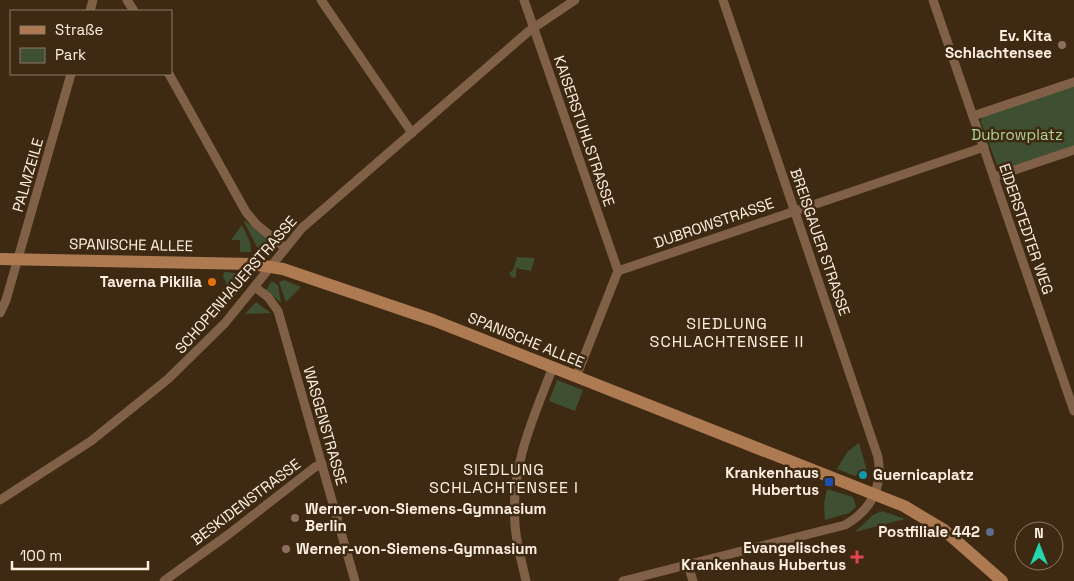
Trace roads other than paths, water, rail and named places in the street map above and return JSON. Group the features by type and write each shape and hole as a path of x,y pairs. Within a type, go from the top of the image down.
{"main road":[{"name":"SPANISCHE ALLEE","path":"0,259 233,263 272,268 311,278 433,320 904,506 931,521 1002,581"}],"street":[{"path":"321,0 412,133"},
{"name":"KAISERSTUHLSTRASSE","path":"524,0 535,26 618,271"},
{"name":"SCHOPENHAUERSTRASSE","path":"0,500 91,441 132,410 197,352 272,268 285,248 302,228 535,26 575,0"},
{"name":"BREISGAUER STRASSE","path":"623,581 844,525 864,513 874,494 880,470 878,457 723,0"},
{"name":"EIDERSTEDTER WEG","path":"934,0 1074,411"},
{"name":"PALMZEILE","path":"0,313 6,300 72,75"},
{"path":"170,75 246,212 256,224 285,248"},
{"path":"973,116 1074,82"},
{"name":"DUBROWSTRASSE","path":"618,271 984,147"},
{"path":"994,177 1074,150"},
{"path":"576,377 618,271"},
{"name":"WASGENSTRASSE","path":"255,287 268,297 278,311 355,581"},
{"path":"526,581 514,524 516,480 524,440 553,368"},
{"name":"BESKIDENSTRASSE","path":"164,581 322,464"},
{"path":"688,565 694,581"}],"place":[{"name":"Ev. Kita Schlachtensee","path":"1062,45"},
{"name":"Taverna Pikilia","path":"212,282"},
{"name":"Guernicaplatz","path":"863,475"},
{"name":"Krankenhaus Hubertus","path":"829,482"},
{"name":"Werner-von-Siemens-Gymnasium Berlin","path":"295,518"},
{"name":"Postfiliale 442","path":"990,532"},
{"name":"Werner-von-Siemens-Gymnasium","path":"286,549"},
{"name":"Evangelisches Krankenhaus Hubertus","path":"857,557"}],"district":[{"name":"SIEDLUNG SCHLACHTENSEE II","path":"727,332"},
{"name":"SIEDLUNG SCHLACHTENSEE I","path":"504,478"}],"park label":[{"name":"Dubrowplatz","path":"1017,135"}]}
